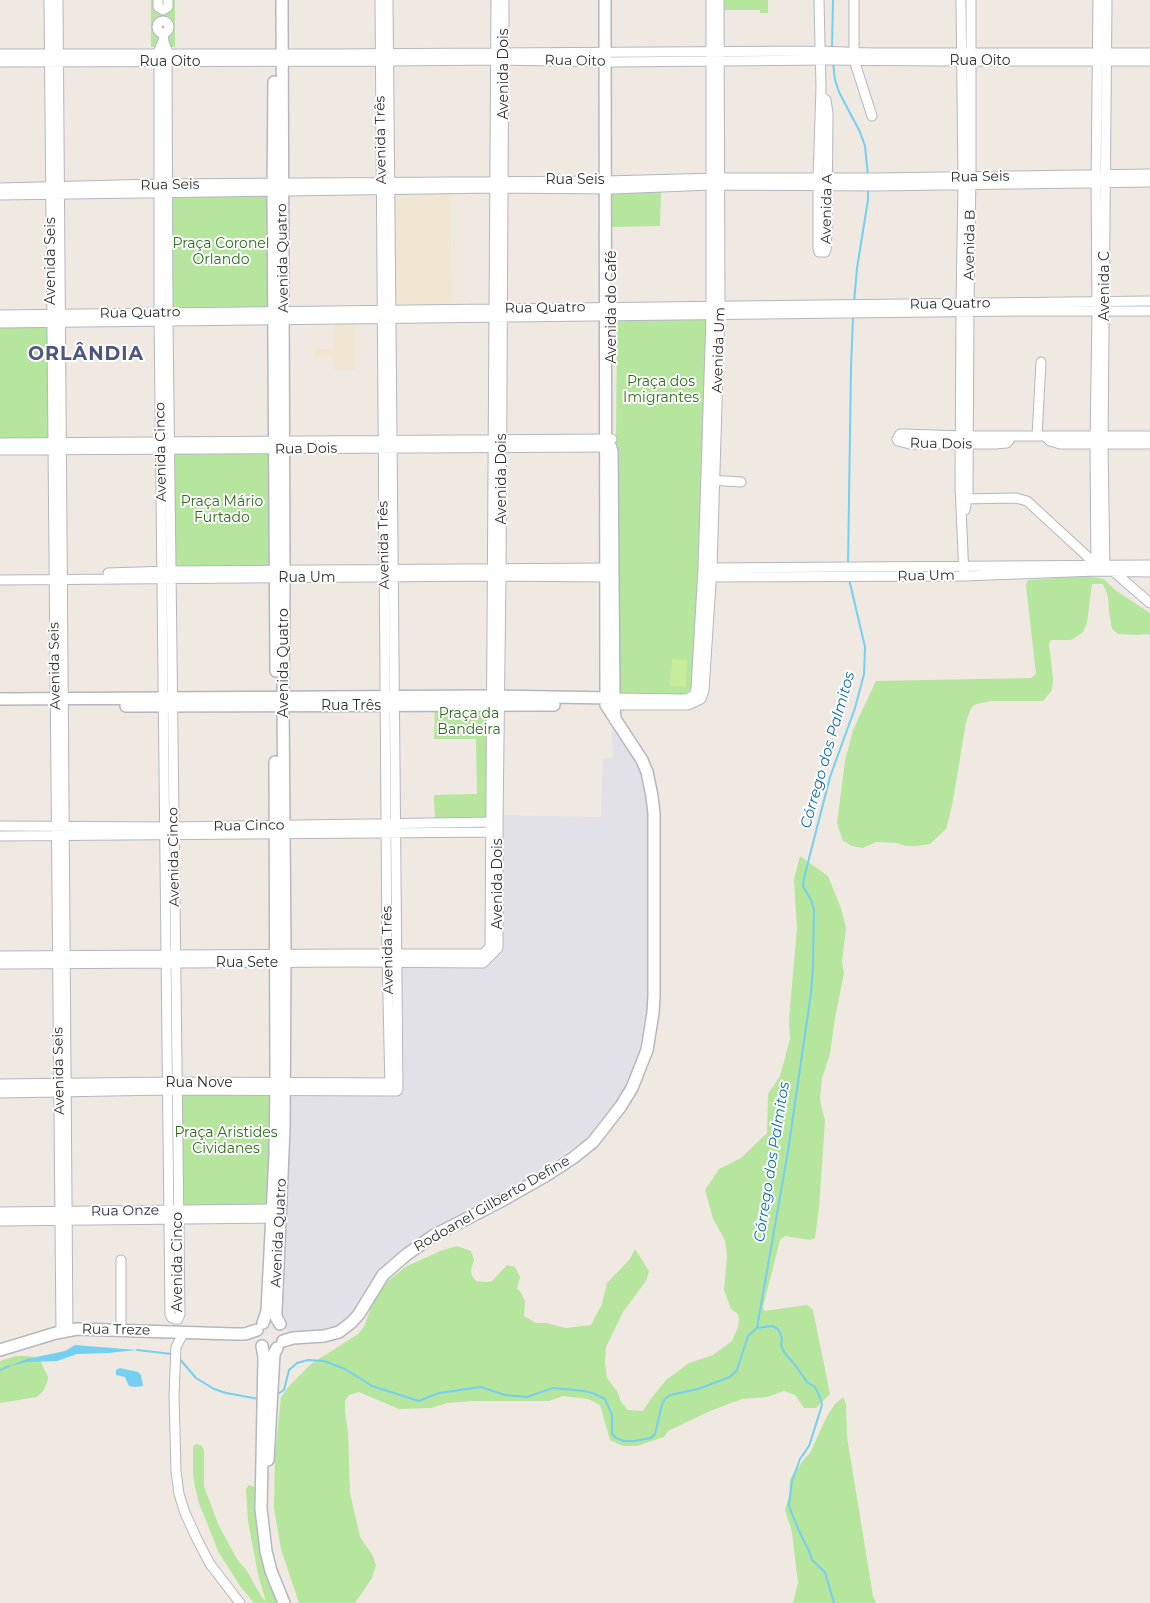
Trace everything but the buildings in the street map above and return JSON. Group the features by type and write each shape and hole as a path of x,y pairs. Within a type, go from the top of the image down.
{"main road":[{"name":"Avenida Quatro","path":"274,0 278,58 280,830 280,1087 274,1265 276,1317 281,1326"},
{"name":"Avenida Quatro","path":"278,58 282,0"},
{"name":"Avenida do Café","path":"605,0 609,57"},
{"name":"Avenida do Café","path":"610,701 608,184 609,57 612,0"},
{"name":"Rua Três","path":"0,699 59,702 610,701"},
{"name":"Rodoanel Gilberto Define","path":"280,1344 293,1338 333,1335 345,1329 359,1314 383,1275 406,1255 433,1236 503,1200 574,1158 604,1129 632,1088 647,1050 653,1013 654,814 647,772 635,748 615,719 610,701"},
{"name":"Rua Três","path":"0,706 59,702"},
{"name":"Avenida Quatro","path":"260,1327 268,1311 274,1265"},
{"path":"268,1368 285,1336 281,1326 271,1321 260,1327 257,1339 264,1353 268,1368 263,1530 271,1571 284,1603"},
{"name":"Rodoanel Gilberto Define","path":"281,1326 306,1336"},
{"name":"Rua Treze","path":"0,1350 64,1331 84,1329 244,1334 260,1327"},
{"name":"Rua Treze","path":"234,1334 260,1344"},
{"path":"260,1344 270,1349 280,1344"}],"street":[{"name":"Avenida Seis","path":"49,0 54,59 56,191 64,1331"},
{"name":"Avenida Seis","path":"54,59 58,0"},
{"path":"158,0 158,7 163,10 168,7 168,0"},
{"name":"Avenida Três","path":"380,0 384,58 394,1086"},
{"name":"Avenida Três","path":"384,58 388,0"},
{"name":"Avenida Dois","path":"496,0 500,56"},
{"name":"Avenida Dois","path":"489,952 494,832 500,56 504,0"},
{"name":"Avenida Um","path":"710,0 715,56"},
{"name":"Avenida Um","path":"698,697 697,683 707,573 716,311 715,56 718,0"},
{"name":"Avenida A","path":"819,0 824,55 821,96 826,100 828,107 818,248 820,252 825,252 826,249 823,182"},
{"path":"854,0 854,56 872,116"},
{"name":"Avenida B","path":"962,0 966,57 967,181 964,571"},
{"name":"Avenida B","path":"966,57 971,0"},
{"name":"Avenida C","path":"1098,0 1102,57 1099,440 1101,568"},
{"name":"Avenida C","path":"1102,57 1107,0"},
{"name":"Avenida Cinco","path":"163,10 163,21 168,23 169,26 159,50 163,58 163,317 171,959 173,1215 170,1314 172,1318 178,1319 180,1314 173,1215"},
{"name":"Rua Oito","path":"0,62 54,59 500,56 824,55 1102,57 1150,53"},
{"name":"Rua Oito","path":"0,54 54,59"},
{"name":"Rua Oito","path":"1102,57 1150,61"},
{"name":"Rua Seis","path":"1101,179 1150,174"},
{"name":"Rua Seis","path":"0,195 56,191 499,184 1101,179 1150,182"},
{"name":"Rua Seis","path":"0,188 56,191"},
{"name":"Rua Quatro","path":"0,315 56,318 818,310 1101,306 1150,301"},
{"name":"Rua Quatro","path":"1101,306 1150,311"},
{"name":"Rua Quatro","path":"0,323 56,318"},
{"path":"1041,362 1041,436"},
{"name":"Rua Dois","path":"965,440 910,444 898,441 897,439 900,434 905,434 965,440 1003,444 1007,443 1012,436 1041,436 1060,444 1150,436"},
{"name":"Rua Dois","path":"1099,440 1150,444"},
{"name":"Rua Dois","path":"0,443 57,446"},
{"name":"Rua Dois","path":"0,450 57,446 608,443"},
{"path":"710,480 741,482"},
{"path":"964,499 1016,498 1027,501 1101,568 1150,603"},
{"name":"Rua Um","path":"707,573 964,571 1150,565"},
{"name":"Rua Um","path":"1101,568 1150,572"},
{"name":"Rua Um","path":"0,580 166,575 497,572 609,573"},
{"name":"Rua Um","path":"0,574 59,577"},
{"name":"Rua Três","path":"610,701 688,705 698,697"},
{"name":"Rua Cinco","path":"392,829 494,822"},
{"name":"Rua Cinco","path":"0,826 60,831 392,829 494,832"},
{"name":"Rua Cinco","path":"0,836 60,831"},
{"name":"Rua Sete","path":"0,956 13,960 460,958 482,963 489,952"},
{"name":"Rua Sete","path":"0,964 13,960"},
{"name":"Rua Nove","path":"4,1088 394,1086"},
{"name":"Rua Onze","path":"0,1212 64,1216"},
{"name":"Rua Onze","path":"0,1221 64,1216 276,1214"},
{"path":"121,1260 121,1330"},
{"path":"184,1332 176,1348 175,1362 174,1402 178,1494 206,1556 240,1603"}],"shaded area":[{"path":"389,190 450,190 452,310 390,311"},
{"path":"355,319 355,370 334,370 334,358 314,358 314,349 334,349 334,320"},
{"path":"611,719 641,765 648,800 648,1010 644,1043 630,1082 611,1112 594,1132 510,1192 427,1233 340,1331 296,1333 287,1331 281,1323 285,1091 397,1091 398,963 483,964 499,948 499,815 601,817 603,759 613,757"}],"green space":[{"path":"151,0 175,0 175,47 151,47"},
{"path":"720,0 768,0 768,13 760,13 760,10 720,10"},
{"path":"661,187 660,226 612,227 612,189"},
{"name":"Praça Coronel Orlando","path":"273,192 274,312 168,313 167,193"},
{"name":"Praça dos Imigrantes","path":"709,318 702,568 693,697 614,697 617,319"},
{"path":"51,322 52,442 0,443 0,323"},
{"name":"Praça Mário Furtado","path":"170,449 274,449 274,571 171,571"},
{"path":"1087,576 1104,579 1115,590 1150,613 1150,634 1118,634 1112,629 1108,596 1103,584 1092,584 1087,623 1083,632 1071,640 1051,640 1049,644 1053,678 1052,690 1043,701 992,701 976,704 971,708 966,722 952,806 946,829 930,844 916,846 876,842 863,848 852,846 843,841 837,823 845,761 853,730 876,681 1031,678 1036,674 1026,585 1028,580"},
{"path":"672,659 687,660 686,687 670,686"},
{"name":"Praça da Bandeira","path":"492,705 490,822 435,823 434,795 477,794 476,739 434,739 435,706"},
{"path":"800,856 828,876 841,908 846,928 842,962 844,973 830,1054 822,1078 820,1100 825,1121 815,1238 810,1240 785,1236 780,1240 763,1307 764,1311 807,1305 813,1310 830,1394 816,1408 804,1408 795,1395 784,1391 767,1397 742,1399 710,1411 668,1431 664,1437 637,1446 623,1446 610,1440 600,1405 588,1399 563,1396 549,1401 475,1401 447,1403 431,1408 399,1409 359,1392 349,1395 345,1401 345,1412 348,1432 350,1493 360,1537 373,1556 376,1565 372,1578 355,1603 299,1603 281,1549 274,1508 275,1455 281,1397 311,1364 358,1334 364,1327 373,1302 388,1281 407,1266 457,1246 471,1251 474,1260 471,1270 472,1276 476,1281 492,1281 507,1265 515,1267 520,1277 517,1289 525,1301 524,1316 536,1323 546,1323 566,1328 591,1325 602,1304 607,1283 630,1259 635,1249 649,1271 646,1281 623,1312 606,1347 605,1363 607,1378 628,1410 643,1411 666,1380 689,1363 713,1355 732,1341 739,1319 738,1314 731,1309 724,1290 727,1256 725,1240 713,1219 705,1190 719,1169 741,1158 767,1133 768,1094 780,1076 790,1039 789,1019 797,928 794,879"},
{"name":"Praça Aristides Cividanes","path":"176,1090 276,1091 271,1209 177,1211"},
{"path":"16,1356 39,1358 48,1377 47,1382 44,1390 37,1397 0,1403 0,1361"},
{"path":"843,1397 846,1405 847,1437 873,1596 876,1603 793,1603 798,1583 792,1532 785,1510 789,1495 790,1479 810,1453 827,1416 835,1404"},
{"path":"194,1445 202,1446 204,1450 204,1486 218,1524 237,1559 247,1571 266,1602 258,1574 248,1521 246,1489 249,1485 255,1487 258,1536 263,1558 279,1603 254,1603 240,1586 219,1553 199,1503 195,1487 193,1449"}],"water":[{"path":"75,1345 137,1350 77,1354 57,1361 27,1362 7,1367 27,1359 65,1351"},
{"path":"120,1368 138,1372 141,1375 143,1386 129,1386 125,1377 116,1375 116,1370"}],"waterway":[{"name":"Córrego dos Palmitos","path":"832,48 833,0"},
{"name":"Córrego dos Palmitos","path":"833,62 835,80 839,92 860,132 865,146 868,176"},
{"name":"Córrego dos Palmitos","path":"854,302 868,188"},
{"name":"Córrego dos Palmitos","path":"848,565 853,317"},
{"name":"Córrego dos Palmitos","path":"757,1328 788,1151 811,993 814,910 812,902 803,886 804,878 830,777 855,708 864,674 865,647 849,579"},
{"path":"276,1395 284,1390 289,1370 297,1363 308,1360 324,1361 345,1369 372,1386 419,1401 439,1393 481,1387 505,1395 527,1397 553,1388 584,1391 605,1399 612,1415 612,1434 624,1441 634,1441 651,1438 655,1434 662,1404 665,1399 670,1395 698,1389 730,1377 737,1370 748,1336 757,1328 772,1326 778,1329 782,1338 781,1345 784,1352 807,1382 815,1387 822,1405 809,1446 800,1459 792,1481 789,1506 812,1560 825,1572 834,1603"},
{"path":"137,1350 172,1354"},
{"path":"178,1357 196,1378 214,1389 259,1399"},
{"path":"0,1370 9,1366"}],"district":[{"name":"ORLÂNDIA","path":"86,354"}]}
